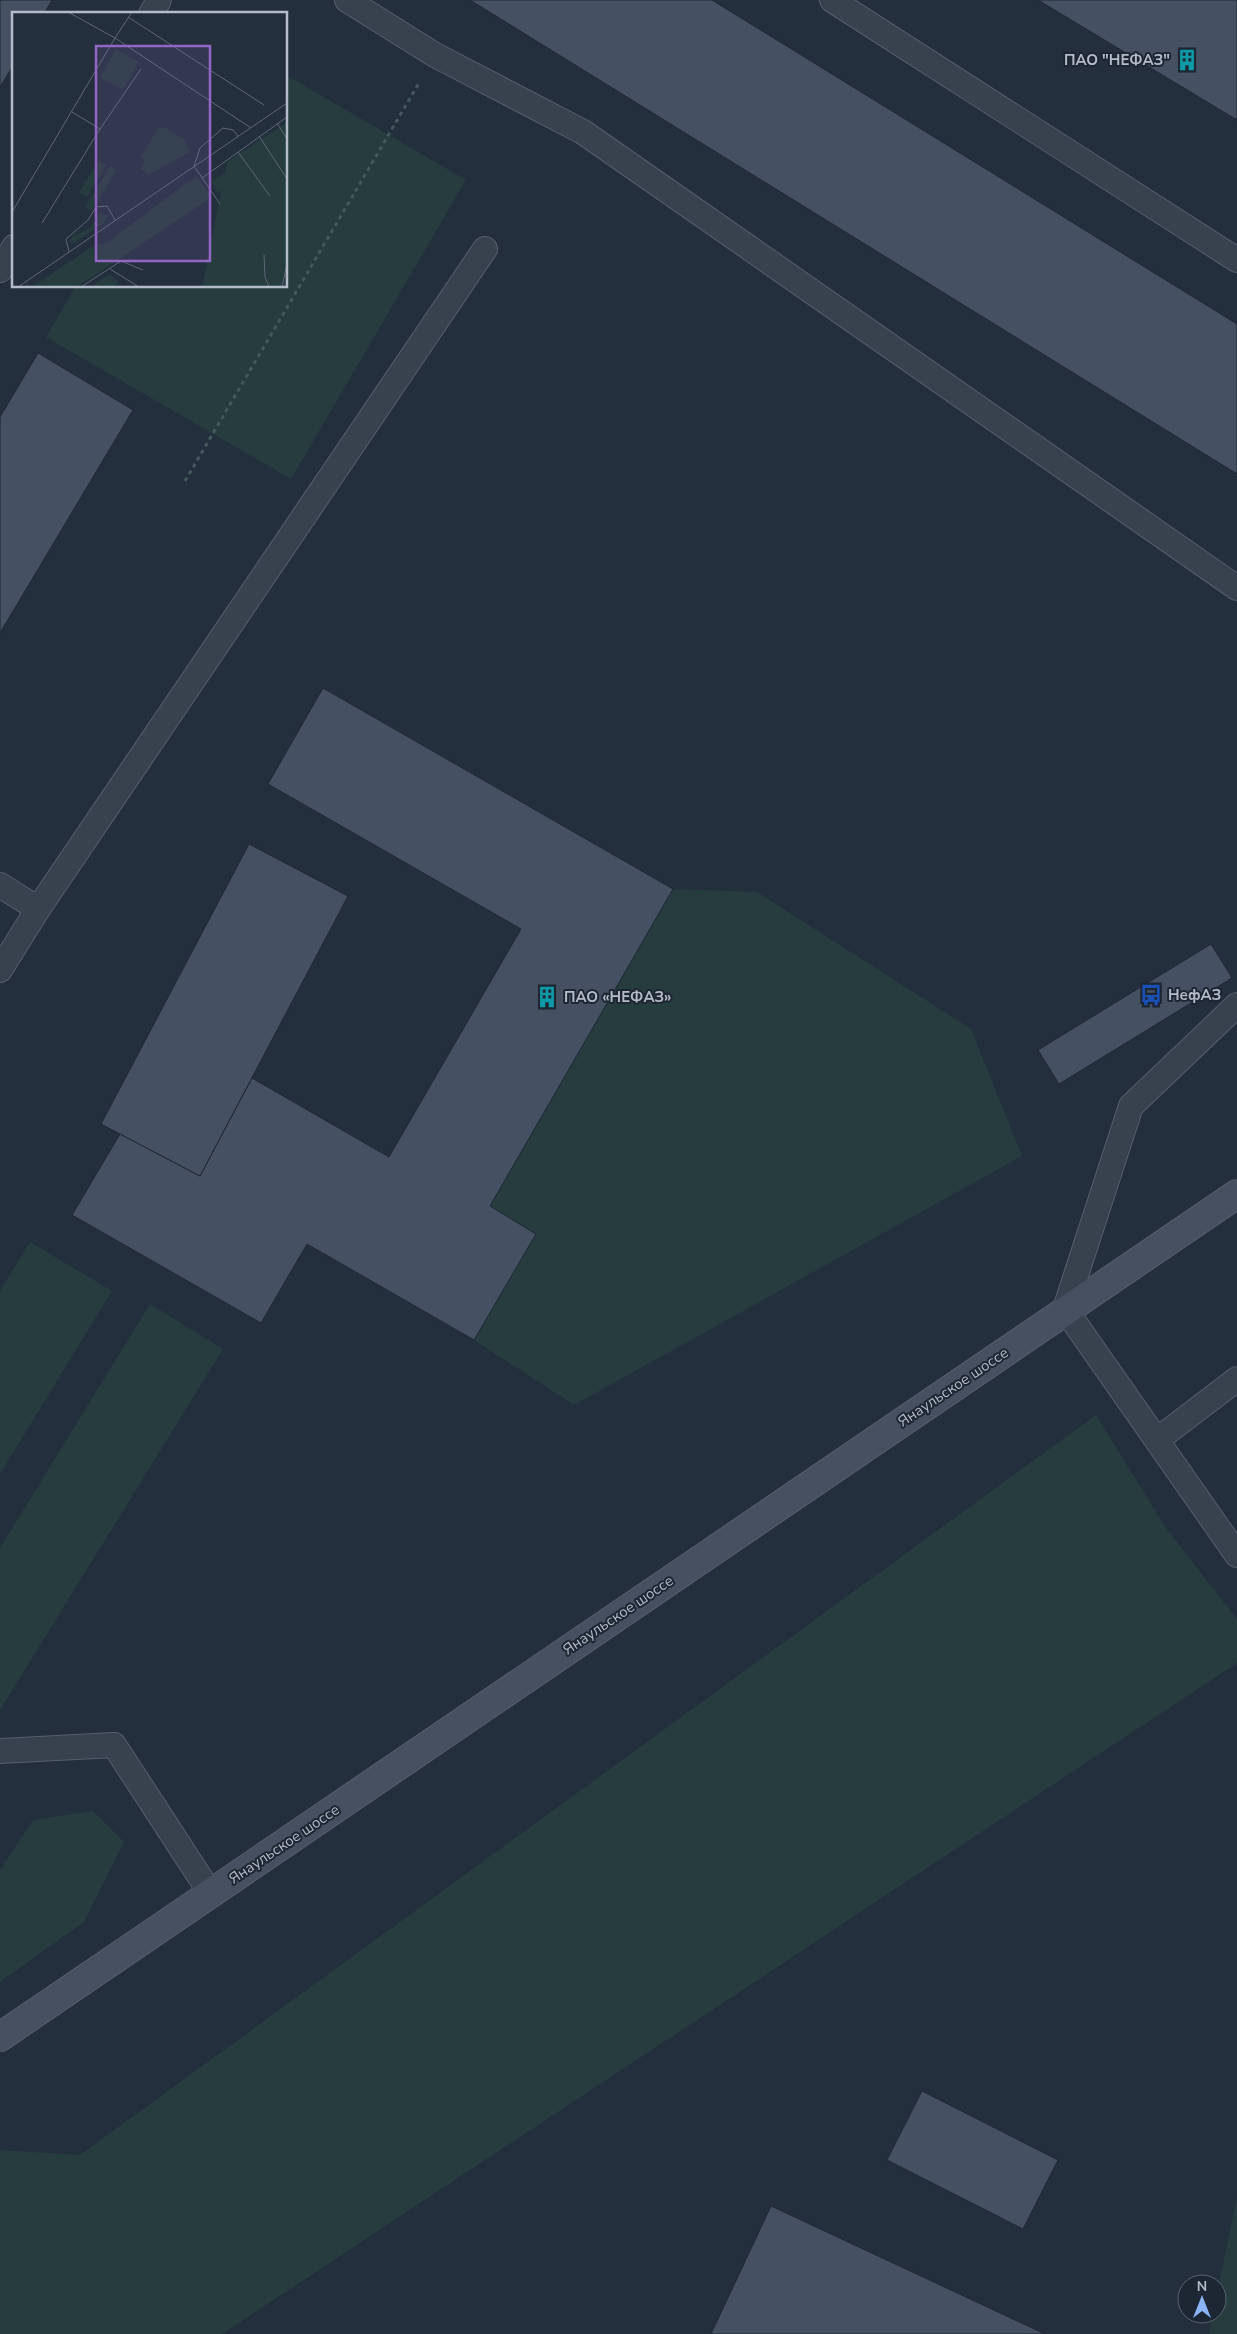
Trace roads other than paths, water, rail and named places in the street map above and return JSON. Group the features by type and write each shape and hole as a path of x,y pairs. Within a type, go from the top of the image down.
{"main road":[{"name":"Янаульское шоссе","path":"0,2037 1237,1194"}],"lane":[{"path":"151,12 159,0"},
{"path":"347,0 435,55 583,132 1237,588"},
{"path":"832,0 1237,260"},
{"path":"0,970 38,909 485,249"},
{"path":"0,270 12,250"},
{"path":"0,885 38,909"},
{"path":"1237,1005 1131,1106 1065,1310 1237,1554"},
{"path":"1156,1440 1237,1379"},
{"path":"0,1751 114,1745 211,1894"}],"place":[{"name":"ПАО \"НЕФАЗ\"","path":"1187,60"},
{"name":"НефАЗ","path":"1151,995"},
{"name":"ПАО «НЕФАЗ»","path":"547,997"}]}
